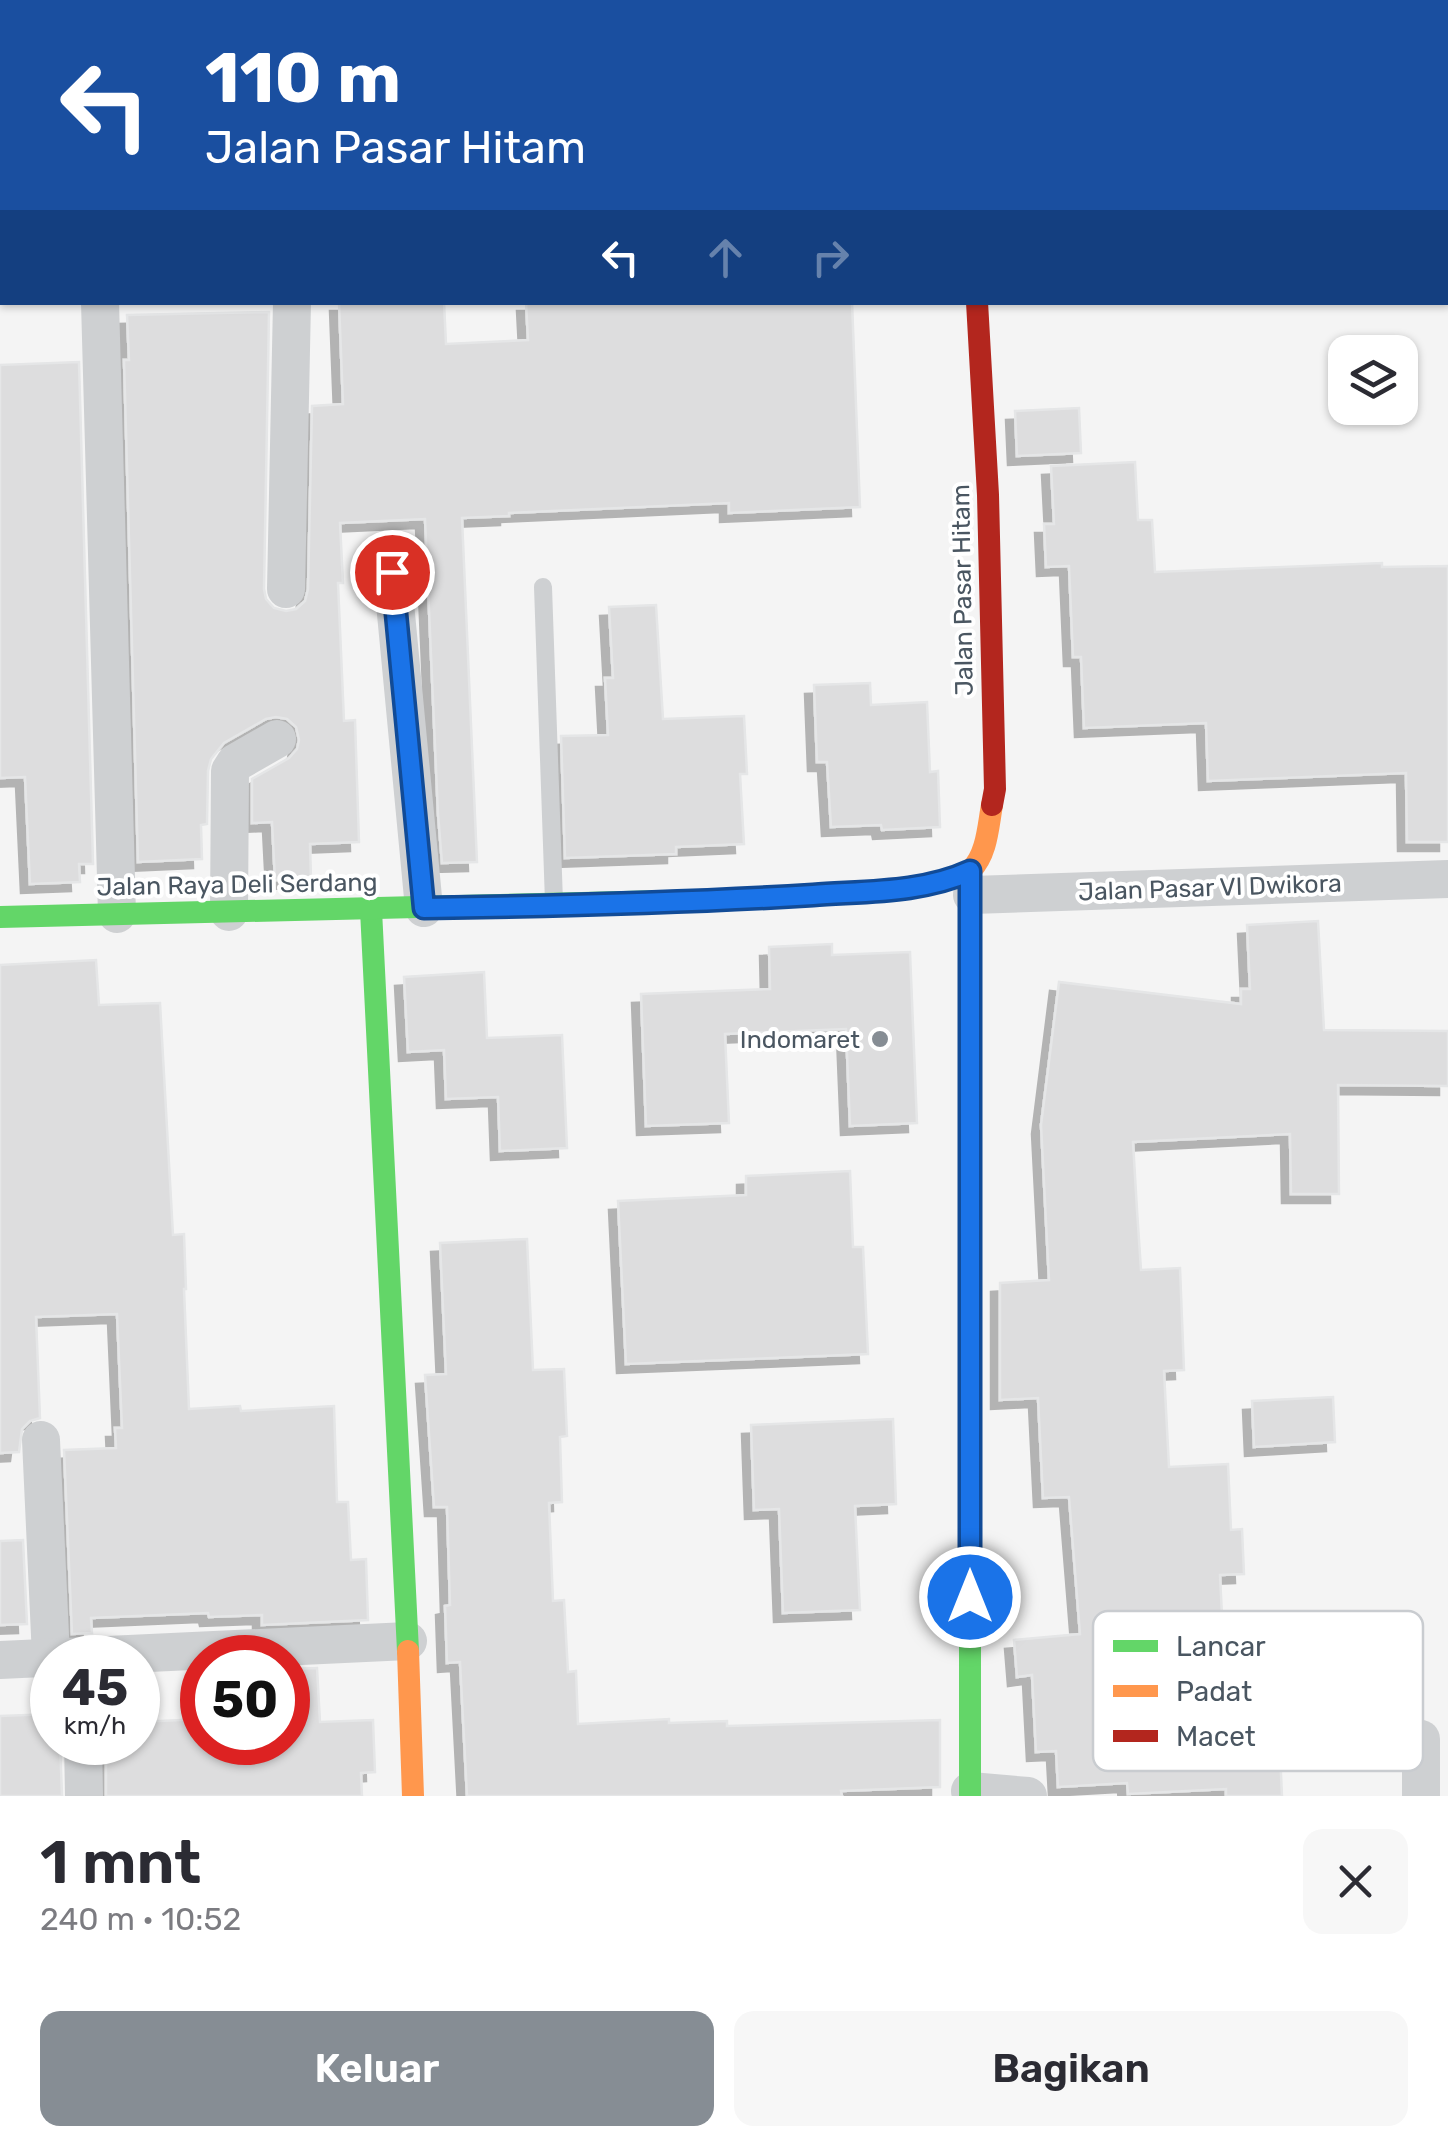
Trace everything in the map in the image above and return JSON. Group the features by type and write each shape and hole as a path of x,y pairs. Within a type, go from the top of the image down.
{"main road":[{"name":"Jalan Pasar Hitam","path":"970,1794 971,883 985,846 994,789 988,495 977,305"},
{"name":"Jalan Raya Deli Serdang","path":"0,917 554,905 774,897 949,881 971,883"},
{"path":"371,910 413,1796"}],"street":[{"path":"100,305 117,914"},
{"path":"286,589 292,305"},
{"path":"392,572 424,908"},
{"path":"229,912 230,771 234,763 277,739"},
{"name":"Jalan Pasar VI Dwikora","path":"971,883 1448,880"},
{"path":"42,1440 67,1635"},
{"path":"160,1652 408,1641"},
{"path":"0,1660 30,1658"},
{"path":"83,1765 84,1796"},
{"path":"1421,1771 1421,1796"},
{"path":"970,1794 1028,1796"}],"lane":[{"path":"543,587 554,905"}],"building":[{"path":"339,305 444,305 446,344 528,340 526,305 852,305 860,507 729,513 729,503 462,518 477,862 442,863 425,519 340,523 343,583 338,583 344,721 355,720 359,842 310,844 311,879 275,880 272,822 252,823 252,779 289,758 297,749 296,727 287,719 276,717 224,743 211,759 207,824 201,825 202,859 138,862 124,360 129,360 127,315 269,312 264,589 274,608 296,609 305,601 308,589 312,406 343,404"},
{"path":"79,362 93,864 79,864 80,882 30,884 25,777 0,778 0,365"},
{"path":"1079,408 1081,453 1017,456 1015,411"},
{"path":"1135,462 1138,520 1152,520 1155,572 1382,563 1382,567 1448,566 1448,842 1407,842 1406,773 1208,781 1206,723 1084,728 1081,657 1073,657 1069,566 1046,567 1044,524 1054,524 1051,466"},
{"path":"656,605 663,719 744,716 747,774 740,774 744,844 676,847 676,854 565,858 561,736 608,735 605,678 613,678 609,607"},
{"path":"870,683 871,705 927,702 930,772 938,771 940,827 831,827 827,762 817,762 814,685"},
{"path":"1318,921 1324,1030 1448,1031 1448,1086 1338,1085 1339,1194 1291,1194 1290,1134 1133,1142 1141,1270 1180,1268 1184,1370 1164,1371 1169,1467 1228,1464 1231,1530 1242,1529 1244,1574 1220,1575 1222,1611 1093,1611 1093,1771 1281,1771 1282,1796 1226,1796 1226,1789 1128,1794 1127,1783 1058,1787 1056,1751 1036,1752 1032,1675 1017,1677 1014,1640 1080,1634 1069,1497 1043,1498 1038,1398 1000,1400 1000,1283 1049,1280 1041,1125 1059,982 1241,1004 1241,989 1250,989 1247,925"},
{"path":"832,944 832,955 910,952 917,1123 850,1126 846,1029 725,1034 729,1123 646,1126 641,994 770,989 769,947"},
{"path":"96,960 99,1005 160,1003 173,1235 184,1234 189,1409 240,1406 241,1411 334,1406 337,1502 348,1502 351,1560 366,1559 368,1620 262,1625 262,1615 209,1617 208,1613 91,1618 92,1633 72,1634 64,1450 116,1448 115,1428 122,1428 117,1314 36,1317 40,1418 22,1429 19,1452 0,1453 0,965"},
{"path":"484,972 487,1038 562,1035 567,1148 500,1151 498,1097 446,1099 444,1050 408,1052 404,977"},
{"path":"850,1171 853,1247 863,1247 868,1354 626,1364 618,1201 746,1195 746,1176"},
{"path":"527,1239 533,1370 564,1369 567,1436 560,1437 562,1502 549,1503 553,1601 564,1600 568,1672 576,1671 578,1724 669,1719 669,1723 727,1721 727,1726 940,1720 940,1787 841,1791 842,1796 467,1796 460,1662 447,1663 447,1507 434,1507 425,1375 446,1374 440,1243"},
{"path":"1333,1397 1335,1442 1254,1447 1252,1401"},
{"path":"893,1419 896,1504 855,1506 860,1610 783,1613 779,1509 754,1510 751,1425"},
{"path":"23,1540 27,1624 0,1625 0,1541"},
{"path":"310,1668 317,1668 320,1722 373,1720 375,1772 361,1773 362,1796 106,1796 106,1765 160,1765 160,1721 180,1720 180,1765 310,1765"},
{"path":"30,1715 30,1765 61,1765 62,1796 0,1796 0,1716"}],"traffic: fast":[{"path":"0,917 665,901"},
{"path":"371,910 408,1651"},
{"path":"970,1120 970,1796"}],"traffic: slow":[{"path":"665,901 875,891 952,879 971,870 980,856 992,805"},
{"path":"970,871 970,1120"},
{"path":"408,1651 413,1796"}],"traffic: jam":[{"path":"977,305 988,495 995,789 992,805"}],"place":[{"name":"Indomaret","path":"880,1039"}],"route":[{"path":"392,572 424,908 774,897 915,887 949,881 970,871 970,1597"}]}
